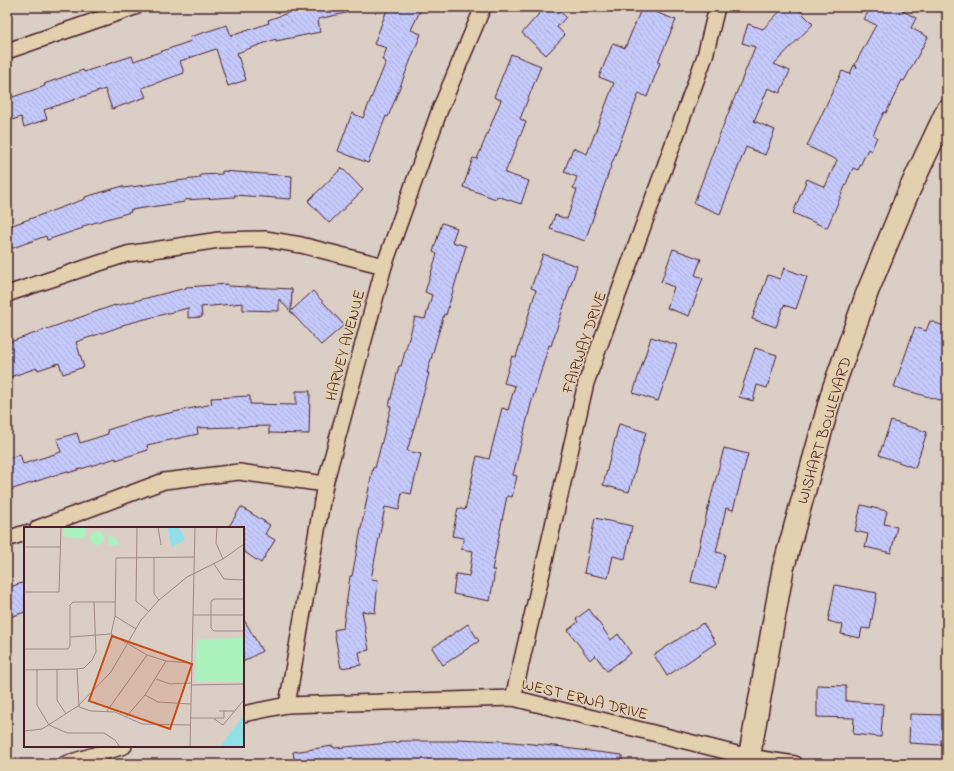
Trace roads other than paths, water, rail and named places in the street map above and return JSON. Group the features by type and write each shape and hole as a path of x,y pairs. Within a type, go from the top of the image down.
{"street":[{"path":"7,51 136,7"},
{"name":"HARVEY AVENUE","path":"287,705 325,484 384,266 439,112 483,7"},
{"name":"FAIRWAY DRIVE","path":"513,698 586,383 705,56 717,7"},
{"name":"WISHART BOULEVARD","path":"748,761 783,569 833,389 867,293 908,193 947,110"},
{"path":"7,294 127,254 219,240 265,240 301,245 384,266"},
{"path":"41,527 164,481 239,472 325,484"},
{"path":"7,539 24,533"},
{"name":"WEST ERNA DRIVE","path":"244,714 287,705 513,698 748,761 795,764"},
{"path":"65,764 121,747"}]}
